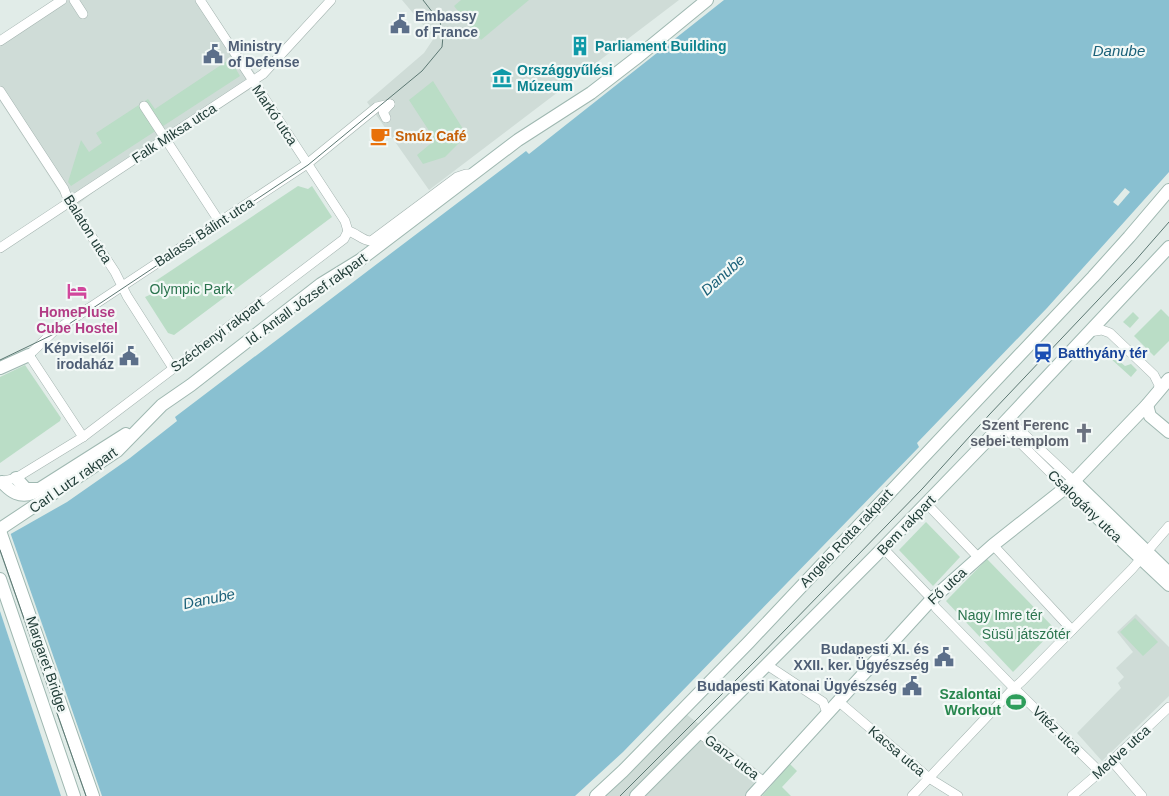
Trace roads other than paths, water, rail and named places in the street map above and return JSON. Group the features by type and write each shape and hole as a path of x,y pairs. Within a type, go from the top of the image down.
{"main road":[{"name":"Id. Antall József rakpart","path":"142,425 162,404 191,385 321,284 360,260 518,140 598,88 707,0"},
{"name":"Angelo Rotta rakpart","path":"596,796 623,771 749,642 1093,277 1169,190"},
{"name":"Bem rakpart","path":"636,796 884,548 1169,247"},
{"path":"0,368 29,355"},
{"path":"1158,392 1169,379"},
{"name":"Fő utca","path":"752,796 931,600 992,545 1070,484 1158,392"},
{"path":"1146,406 1150,416 1169,432"},
{"path":"1,482 16,494 28,495 41,489 142,425"},
{"name":"Carl Lutz rakpart","path":"0,530 98,466 117,451 142,425"},
{"path":"16,478 26,488 41,489"},
{"name":"Csalogány utca","path":"1070,484 1144,555 1169,585"},
{"name":"Margaret Bridge","path":"0,530 93,796"},
{"name":"Csalogány utca","path":"1144,555 1169,573"},
{"name":"Margaret Bridge","path":"0,579 74,796"}],"street":[{"path":"0,41 62,0"},
{"path":"74,0 83,14"},
{"name":"Markó utca","path":"200,0 345,221 348,231"},
{"name":"Falk Miksa utca","path":"0,248 264,74 331,0"},
{"name":"Balaton utca","path":"0,91 64,189 70,202 173,368"},
{"name":"Balassi Bálint utca","path":"29,355 53,332 307,164 377,107 392,102 383,112 386,118"},
{"path":"144,106 220,222"},
{"name":"Id. Antall József rakpart","path":"348,231 356,233 364,240 371,241 456,177 472,174"},
{"name":"Széchenyi rakpart","path":"1,482 16,478 83,436 344,238 348,231"},
{"path":"1088,332 1102,330 1110,333 1154,375 1159,385 1158,392"},
{"path":"29,355 83,436"},
{"name":"Csalogány utca","path":"1005,422 1070,484"},
{"path":"926,503 978,557"},
{"path":"912,796 1144,555 1169,526"},
{"path":"992,545 1072,630"},
{"path":"884,548 935,606 1014,688"},
{"path":"767,665 823,702 827,713"},
{"name":"Vitéz utca","path":"1014,688 1100,772"},
{"name":"Kacsa utca","path":"838,701 929,778 958,796"},
{"name":"Medve utca","path":"1072,796 1169,707"},
{"name":"Ganz utca","path":"699,733 764,782"},
{"path":"1112,761 1142,796"}],"water":[{"name":"Danube","path":"724,0 1169,0 1169,172 1047,308 917,443 919,447 623,752 575,796 0,796 0,540 67,502 130,458 177,421 175,417 526,151 529,154"}],"tram line":[{"path":"0,360 54,334 308,165 422,71 442,47 443,36 440,22 423,0"},
{"path":"620,796 754,662 923,488 1169,222"},
{"path":"0,550 86,796"}],"place":[{"name":"Embassy of France","path":"400,24"},
{"name":"Parliament Building","path":"580,46"},
{"name":"Ministry of Defense","path":"213,54"},
{"name":"Országgyűlési Múzeum","path":"502,78"},
{"name":"Smúz Café","path":"380,136"},
{"name":"HomePluse Cube Hostel","path":"77,291"},
{"name":"Batthyány tér","path":"1043,353"},
{"name":"Képviselői irodaház","path":"129,356"},
{"name":"Szent Ferenc sebei-templom","path":"1084,433"},
{"name":"Budapesti XI. és XXII. ker. Ügyészség","path":"944,657"},
{"name":"Budapesti Katonai Ügyészség","path":"912,686"},
{"name":"Szalontai Workout","path":"1016,702"}],"park label":[{"name":"Olympic Park","path":"191,289"},
{"name":"Nagy Imre tér","path":"1000,615"},
{"name":"Süsü játszótér","path":"1026,634"}]}
